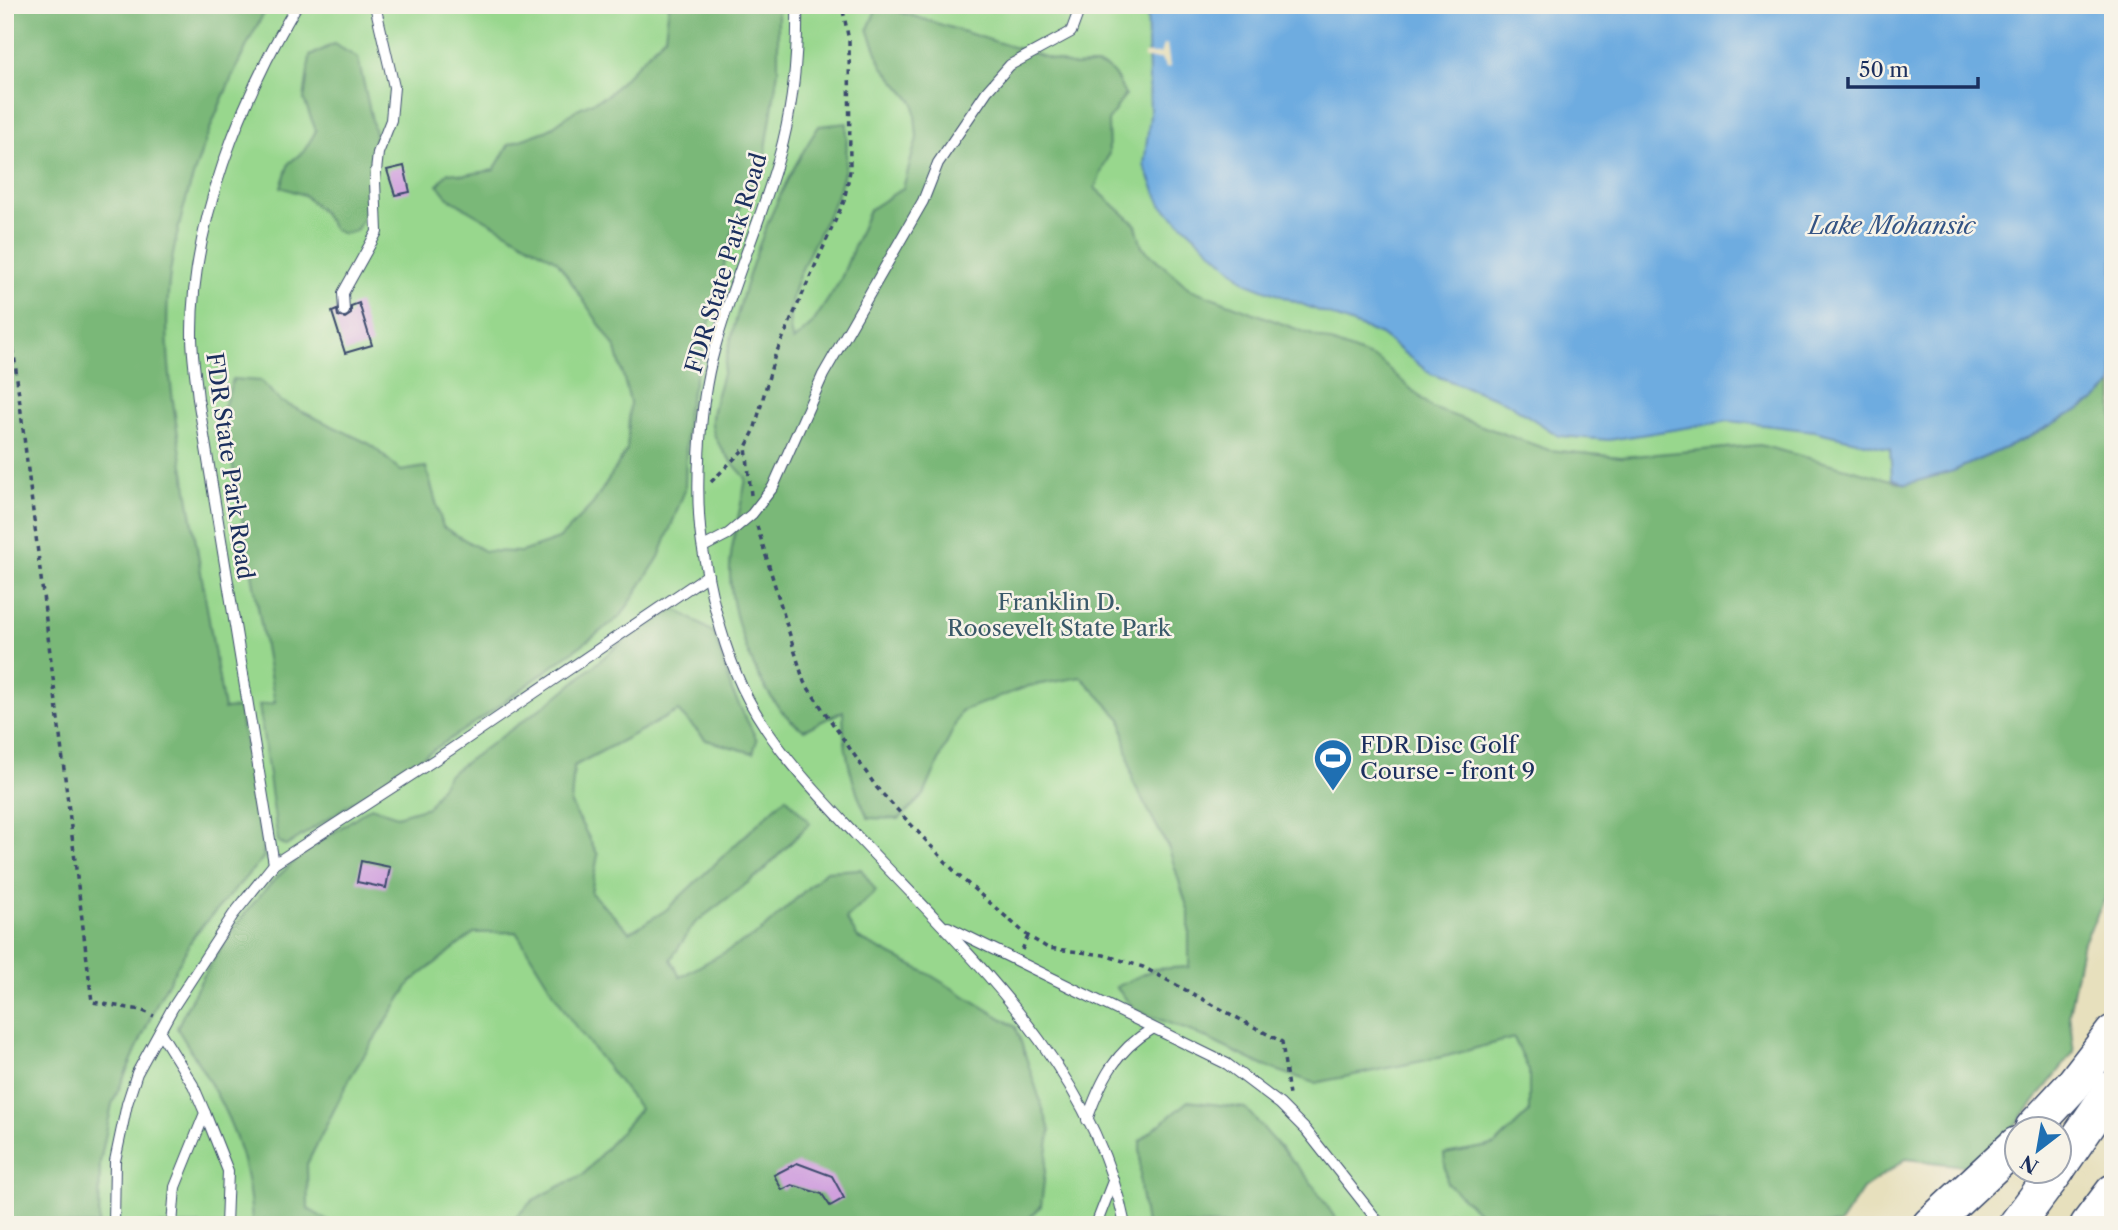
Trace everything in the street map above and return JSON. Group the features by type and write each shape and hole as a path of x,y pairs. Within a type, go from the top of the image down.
{"highway":[{"path":"2046,1114 2113,1033"},
{"path":"2072,1147 2113,1088"},
{"path":"1930,1225 2002,1160"},
{"path":"2016,1225 2046,1184"},
{"path":"2088,1225 2113,1192"}],"lane":[{"name":"FDR State Park Road","path":"274,864 198,399 192,334 202,239 212,200 250,94 297,5"},
{"path":"344,311 343,293 377,232 374,181 379,153 391,120 392,76 375,5"},
{"name":"FDR State Park Road","path":"797,5 792,97 783,144 713,351 704,402 700,493 703,547 718,622 743,688 771,736 808,784 1002,988 1033,1032 1087,1120 1113,1181 1125,1225"},
{"path":"703,547 728,534 753,513 773,487 823,374 923,201 938,163 986,91 1010,65 1071,32 1081,5"},
{"path":"114,1225 115,1161 127,1104 137,1073 166,1021 233,915 274,864 450,750 708,575"},
{"name":"FDR State Park Road","path":"938,922 1152,1029 1173,1035 1227,1064 1291,1115 1332,1160 1381,1225"},
{"path":"1087,1120 1111,1065 1132,1041 1152,1029"},
{"path":"160,1032 193,1085 228,1171 226,1225"},
{"path":"173,1225 175,1187 205,1112"},
{"path":"1096,1225 1113,1181"}],"path":[{"path":"700,493 746,447 754,431 774,358 846,191 850,171 849,41 842,5"},
{"path":"5,279 92,1002 141,1010 166,1021"},
{"path":"746,447 753,513 804,682 877,788 959,876 1028,936 1048,948 1104,955 1143,967 1282,1042 1291,1115"}],"green space":[{"name":"Franklin D. Roosevelt State Park","path":"5,5 2113,5 2113,526 1762,1225 1464,1225 1449,1212 1431,1225 5,1225"},
{"path":"5,5 268,5 236,68 195,169 176,239 170,273 167,328 174,409 224,709 239,708 264,857 195,934 158,1001 112,1104 100,1162 99,1225 5,1225"},
{"path":"669,5 778,5 778,71 765,156 740,206 687,411 685,490 659,557 621,616 485,716 286,846 278,841 259,705 275,703 223,410 233,379 261,381 280,401 370,444 401,471 426,467 443,527 484,551 521,552 559,539 593,504 627,450 630,402 616,349 557,261 448,198 438,185 448,172 464,175 494,170 509,144 548,130 577,109 608,95 665,36"},
{"name":"FDR Disc Golf Course - front 9","path":"878,5 1074,66 1094,65 1107,68 1116,77 1125,95 1108,121 1109,153 1095,188 1136,225 1142,247 1190,289 1379,360 1432,408 1549,450 1622,457 1760,445 1906,484 1953,471 2025,439 2095,401 2113,384 2113,882 2082,946 2069,1014 2074,1052 2024,1114 2002,1114 2002,1142 1981,1168 1906,1159 1863,1189 1839,1225 1492,1225 1447,1183 1444,1154 1495,1145 1529,1112 1529,1071 1514,1038 1447,1056 1315,1083 1264,1066 1195,1033 1135,1010 1116,987 1154,969 1189,967 1189,913 1169,849 1133,782 1121,719 1081,677 1029,686 961,711 924,795 899,819 868,818 849,766 843,711 804,730 789,718 762,683 743,638 732,594 730,564 746,478 720,447 712,419 739,307 759,245 785,184 819,126 847,123 846,160 838,193 798,278 790,320 793,341 812,324 840,281 869,210 903,188 917,138 914,103 882,66 868,29"},
{"path":"334,44 358,58 376,138 370,166 371,205 356,231 344,234 334,230 322,212 304,195 281,187 289,163 304,151 316,131 304,100 310,56"},
{"path":"676,609 714,633 732,691 757,740 753,753 706,740 678,711 574,766 571,804 598,855 591,893 630,932 666,910 786,797 810,823 762,872 695,923 671,959 680,977 759,933 826,871 861,869 876,891 846,919 858,938 927,973 1016,1027 1050,1130 1041,1206 1023,1225 508,1225 533,1200 584,1174 640,1109 570,1019 516,932 474,933 411,982 351,1076 307,1164 308,1209 336,1225 252,1225 245,1168 229,1120 177,1028 229,935 262,893 317,844 371,807 397,816 428,807 448,775 559,695 635,631"},
{"path":"1188,1101 1245,1108 1308,1178 1340,1225 1146,1225 1140,1186 1140,1141"}],"water":[{"name":"Lake Mohansic","path":"1147,5 2113,5 2113,384 2095,401 2025,439 1953,471 1906,484 1892,478 1890,449 1814,431 1729,421 1609,440 1559,436 1506,402 1431,374 1381,335 1247,283 1161,205 1144,165 1150,115"}],"pier":[{"path":"1167,44 1170,67 1166,68 1161,59 1144,59 1144,54 1160,54 1163,45"}],"building":[{"path":"404,166 410,192 395,195 387,170"},
{"path":"359,303 372,345 345,353 332,312 337,310 338,316 345,318 351,314 351,306"},
{"path":"361,861 390,867 386,888 357,882"},
{"path":"797,1163 832,1176 844,1198 830,1206 822,1194 792,1185 782,1190 774,1175"}],"place":[{"name":"FDR Disc Golf Course - front 9","path":"1333,792"}]}
